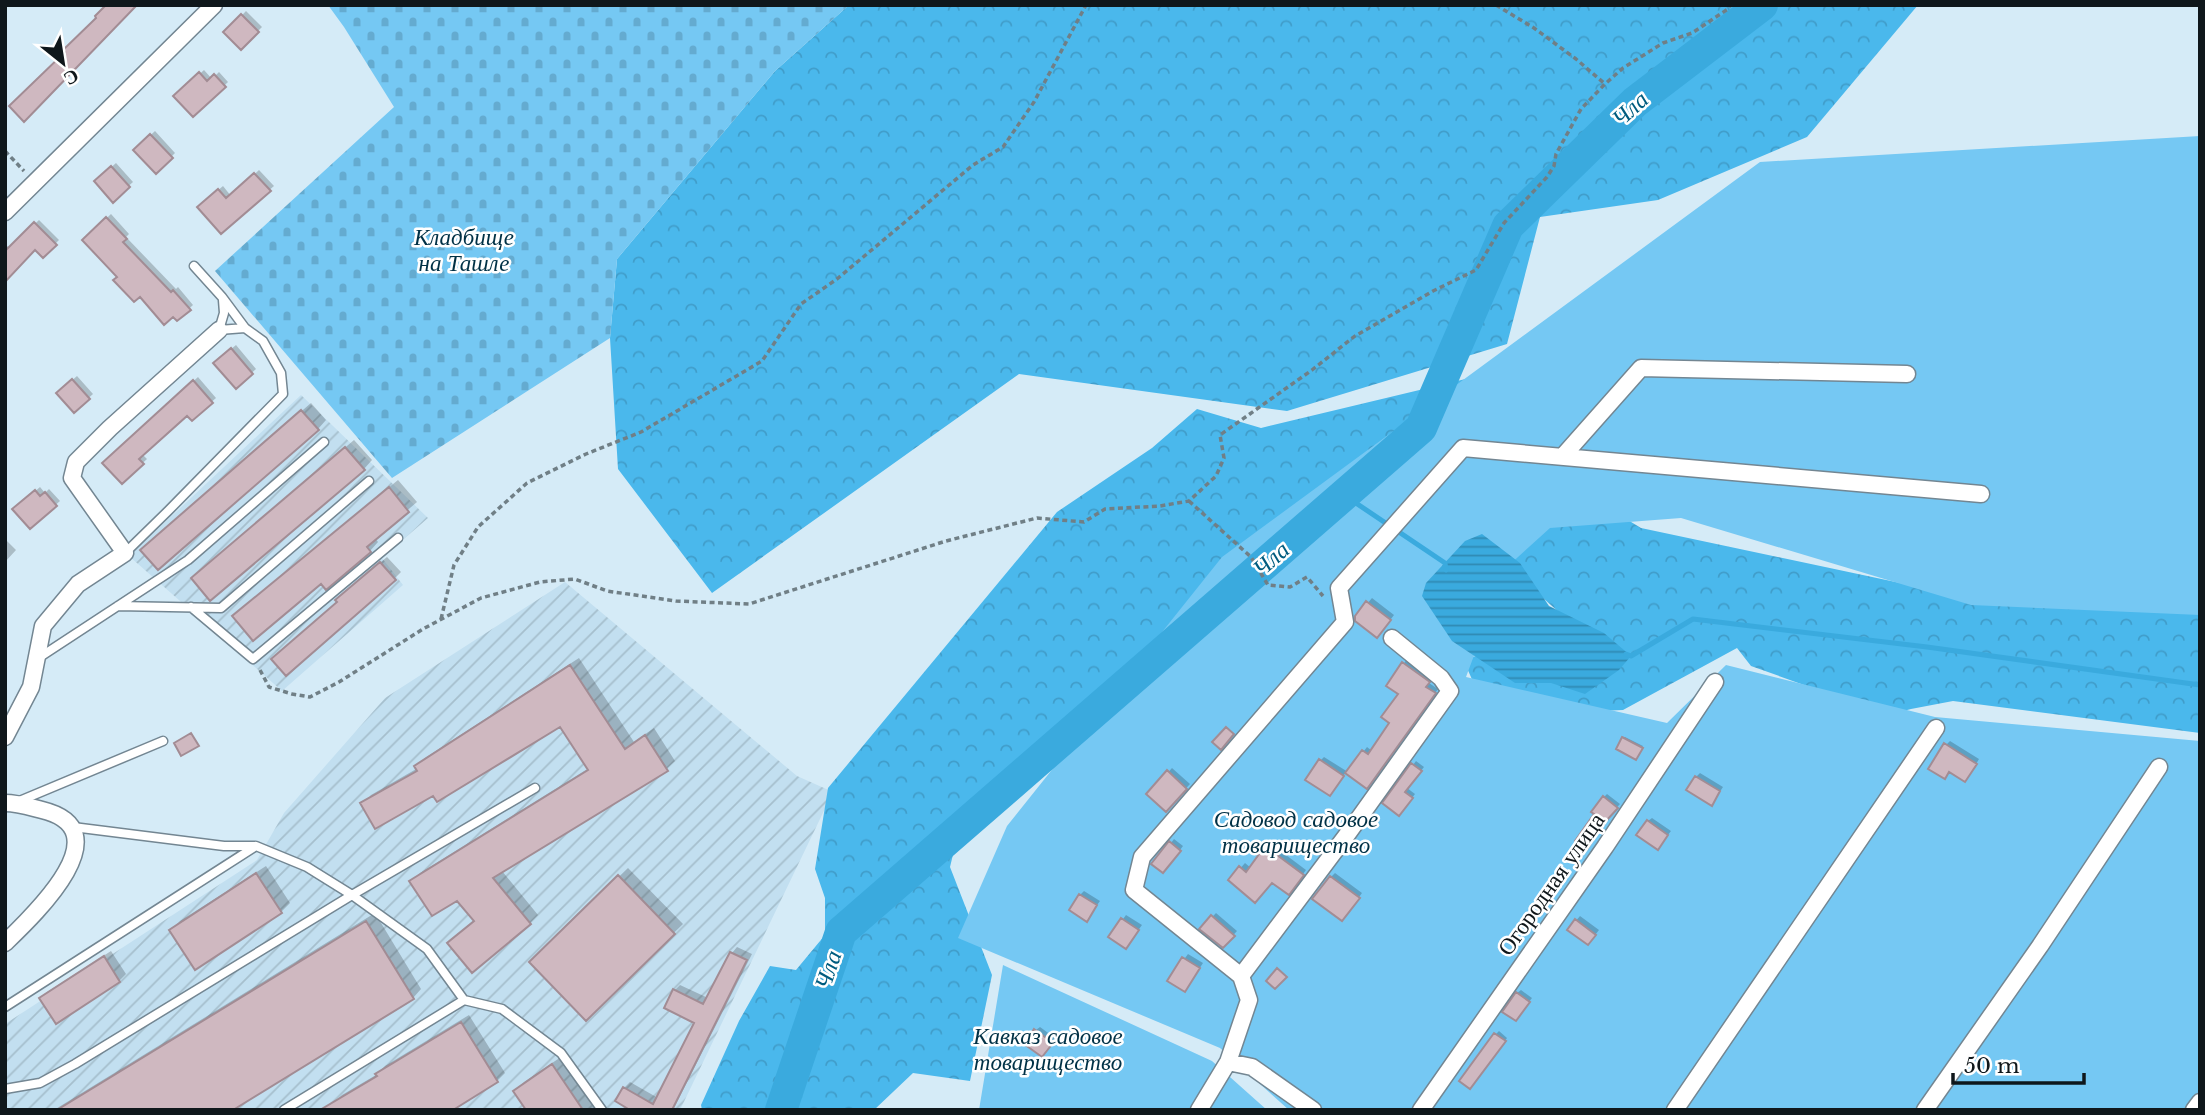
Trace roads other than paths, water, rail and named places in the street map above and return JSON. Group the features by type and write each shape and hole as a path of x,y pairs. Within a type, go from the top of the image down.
{"street":[{"path":"5,212 214,5"},
{"path":"5,737 31,687 43,626 78,584 125,553 72,478 76,462 219,330"},
{"path":"1563,456 1641,368 1907,374"},
{"path":"1199,1110 1228,1062 1249,1000 1241,976 1133,890 1142,857 1345,622 1339,588 1463,448 1981,494"},
{"path":"1241,976 1450,691 1441,678 1392,638"},
{"name":"Огородная улица","path":"1421,1110 1605,847 1715,682"},
{"path":"1675,1110 1936,727"},
{"path":"1926,1110 2040,946 2159,767"},
{"path":"5,943 60,882 75,857 76,838 73,827 63,818 50,812 10,803"},
{"path":"1228,1062 1252,1067 1313,1110"},
{"path":"2194,1110 2200,1102"}],"lane":[{"path":"125,553 283,394 281,373 263,341 245,328 194,266"},
{"path":"222,297 224,313 219,330 245,328"},
{"path":"37,659 188,560 324,442"},
{"path":"118,606 222,608 369,481"},
{"path":"191,607 253,659 398,538"},
{"path":"10,803 163,741"},
{"path":"5,1089 40,1083 75,1064 352,895 535,788"},
{"path":"73,827 224,846 256,846 307,867 352,895 427,949 464,1000 502,1009 561,1053 602,1110"},
{"path":"5,1007 256,846"},
{"path":"284,1110 464,1000"}],"waterway":[{"name":"Чла","path":"781,1110 841,932 1421,428 1508,226 1635,102 1762,5"},
{"path":"1344,495 1445,563 1446,570"},
{"path":"1626,654 1631,656 1693,619 1927,647 2200,685"}],"park label":[{"name":"Кладбище на Ташле","path":"464,250"},
{"name":"Садовод садовое товарищество","path":"1296,832"},
{"name":"Кавказ садовое товарищество","path":"1048,1049"}]}
